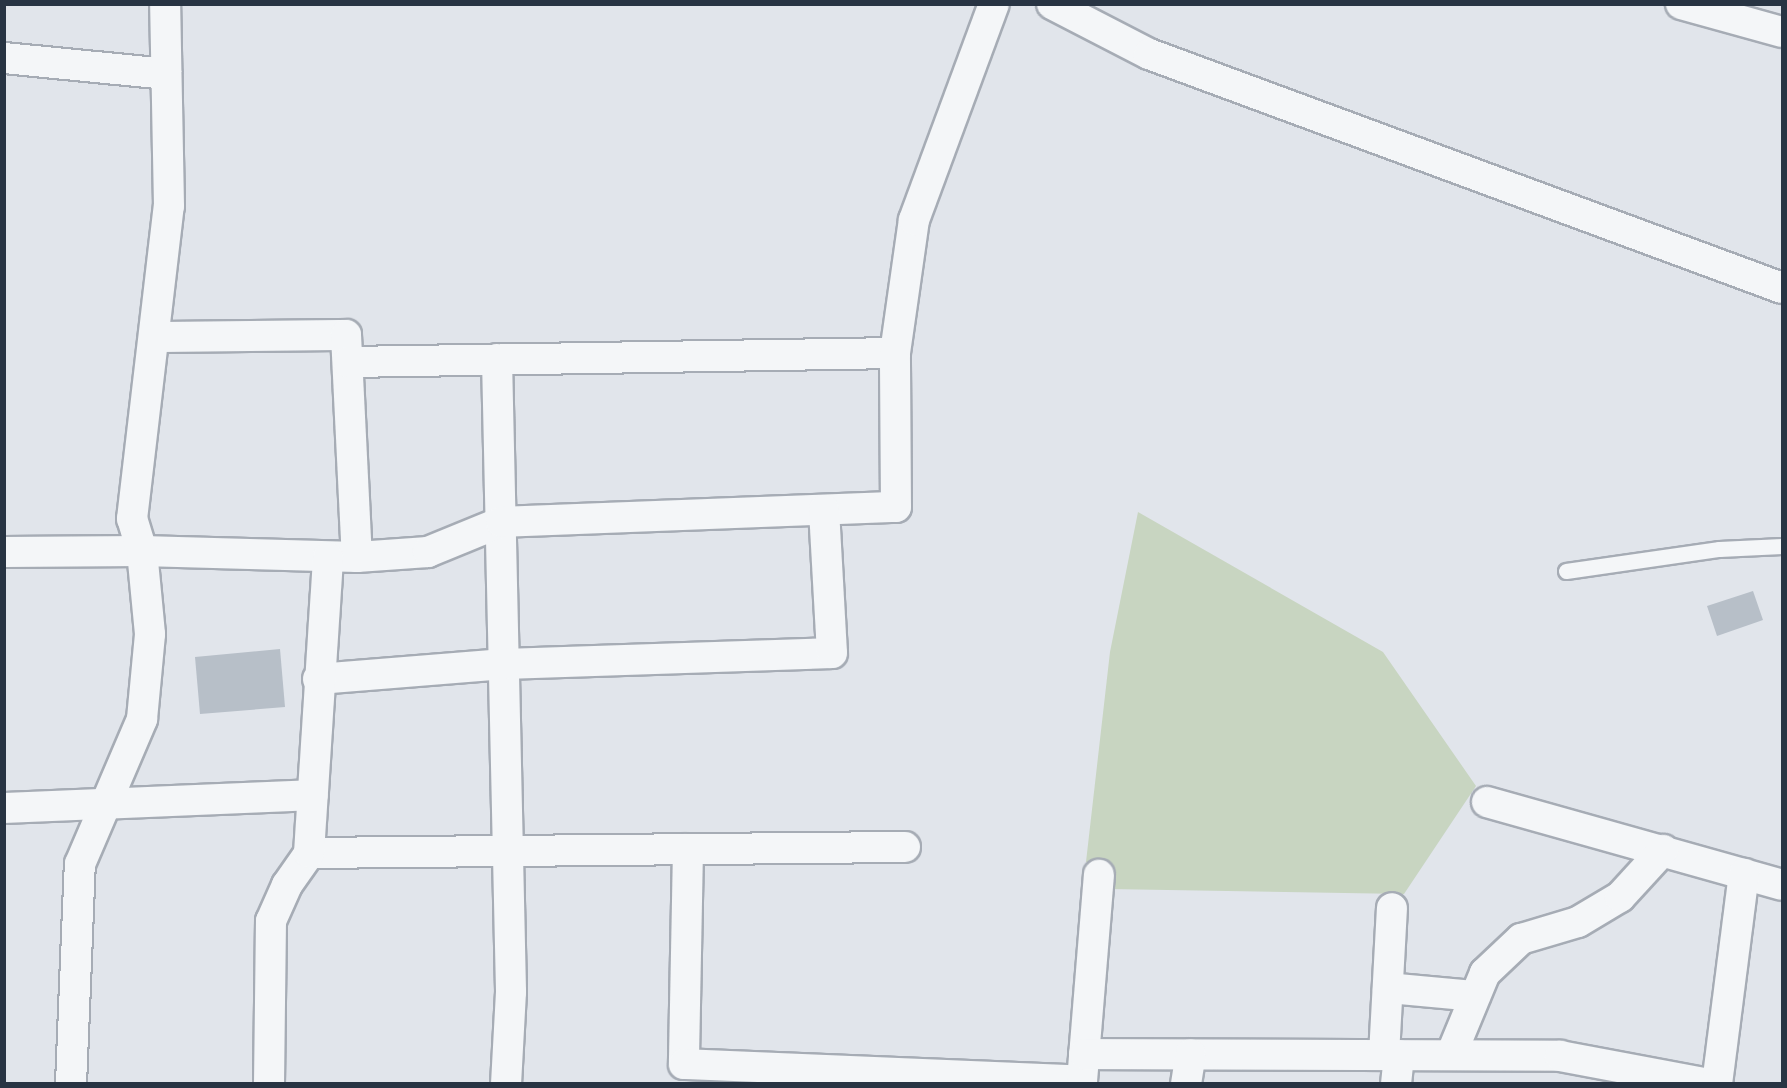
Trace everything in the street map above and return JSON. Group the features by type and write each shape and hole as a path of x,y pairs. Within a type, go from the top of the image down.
{"street":[{"path":"71,1083 80,864 108,806 142,720 150,634 142,551 132,519 169,206 165,4"},
{"path":"4,552 142,551 328,558 357,557 428,552 501,522 896,507 896,352 914,220 994,4"},
{"path":"1052,4 1149,54 1782,288"},
{"path":"1681,4 1782,32"},
{"path":"4,58 166,74"},
{"path":"155,338 346,335 357,557"},
{"path":"348,362 896,352"},
{"path":"497,359 511,992 506,1083"},
{"path":"318,679 504,664 832,653 824,510"},
{"path":"269,1083 271,921 287,885 309,853 318,679 328,558"},
{"path":"4,808 108,806 312,795"},
{"path":"1487,802 1782,885"},
{"path":"309,853 905,847"},
{"path":"688,849 684,1064 1038,1081 1082,1081 1099,875"},
{"path":"1451,1055 1485,973 1521,939 1578,922 1620,897 1663,850"},
{"path":"1718,1083 1744,874"},
{"path":"1392,908 1388,988 1393,1064"},
{"path":"1388,988 1475,996"},
{"path":"1084,1054 1191,1054 1393,1064 1451,1055 1560,1056 1710,1083"},
{"path":"1186,1083 1191,1054"}],"lane":[{"path":"1566,571 1719,549 1782,546"}],"green space":[{"path":"1138,512 1383,652 1476,786 1404,894 1108,889 1109,865 1086,862 1110,652"}],"building":[{"path":"1753,591 1763,620 1717,636 1707,606"},
{"path":"280,649 285,707 200,714 195,657"}]}
